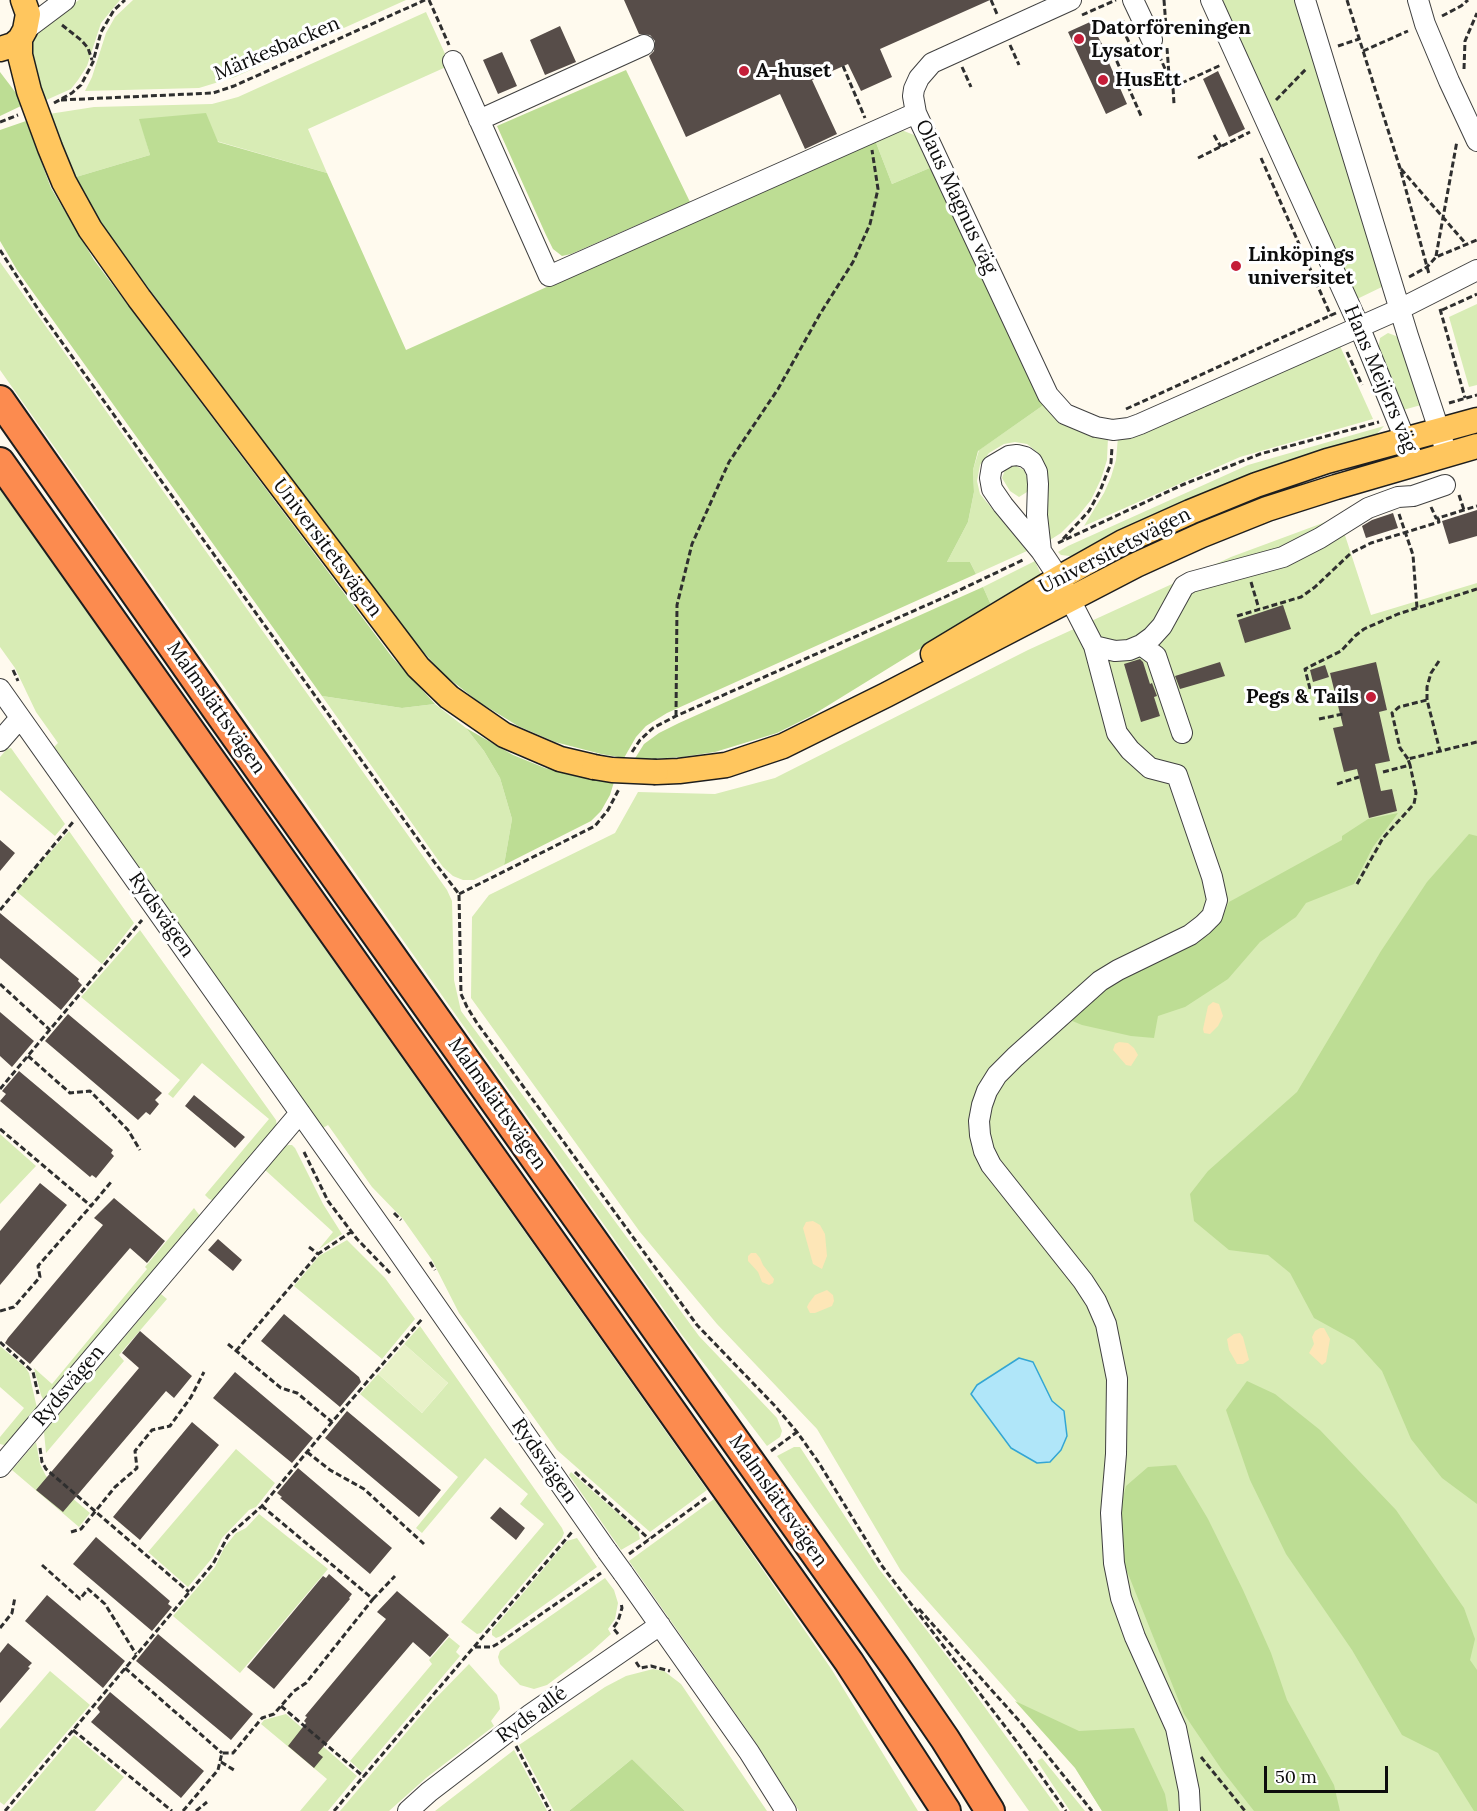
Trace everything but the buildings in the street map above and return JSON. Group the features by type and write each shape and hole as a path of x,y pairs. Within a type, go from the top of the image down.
{"highway":[{"name":"Malmslättsvägen","path":"0,400 945,1739 990,1811"},
{"name":"Malmslättsvägen","path":"0,462 849,1662 929,1783 944,1811"},
{"path":"945,1739 1005,1811"}],"main road":[{"name":"Universitetsvägen","path":"23,0 28,14 15,39 21,55 26,102"},
{"name":"Universitetsvägen","path":"0,60 19,78 26,102 90,230 153,317 418,667 449,697 504,735 560,759 623,771 679,771 726,765 783,746 1070,599 1202,535 1267,509 1477,446"},
{"name":"Universitetsvägen","path":"783,746 1059,578 1123,542 1256,485 1327,461 1477,420"}],"street":[{"path":"916,112 914,89 919,78 932,63 1071,0"},
{"path":"1133,0 1152,40"},
{"name":"Hans Meijers väg","path":"1211,0 1359,326 1415,464"},
{"name":"Hans Meijers väg","path":"1305,0 1447,454"},
{"path":"1418,0 1425,24 1462,113 1477,141"},
{"path":"15,39 57,5"},
{"path":"479,120 644,45"},
{"name":"Olaus Magnus väg","path":"453,61 549,276 916,112 1048,395 1065,414 1096,428 1113,430 1129,428 1400,309 1438,301 1477,270"},
{"path":"1094,646 1115,651 1129,650 1141,645 1162,626 1184,586 1191,582 1298,550 1368,507 1445,485"},
{"path":"1041,551 1059,578 1094,646 1117,733 1130,750 1150,768 1177,775 1212,877 1217,900 1212,916 1203,925 1190,935 1100,981 1015,1057 997,1075 987,1090 979,1121 984,1151 991,1165 1083,1281 1106,1324 1117,1379 1116,1454 1111,1513 1114,1563 1121,1598 1135,1637 1176,1728 1190,1791 1190,1811"},
{"path":"1141,645 1156,656 1182,733"},
{"name":"Rydsvägen","path":"0,689 294,1120 660,1625 749,1752 786,1811"},
{"path":"0,741 20,718"},
{"name":"Rydsvägen","path":"0,1467 294,1120"},
{"name":"Ryds allé","path":"408,1811 429,1792 531,1714 660,1625"}],"path":[{"path":"93,62 101,32 114,10 125,0"},
{"path":"427,0 452,52 453,61"},
{"name":"Märkesbacken","path":"93,62 81,85 61,100 213,93 234,86 427,0"},
{"path":"1347,0 1400,168 1465,398"},
{"path":"1363,51 1425,24 1461,6 1468,0"},
{"path":"57,5 58,22 88,48 93,62"},
{"path":"1449,81 1464,71 1465,41 1477,13"},
{"path":"1152,40 1173,87 1174,104"},
{"path":"1132,49 1115,57 1142,118"},
{"path":"1013,52 1018,66"},
{"path":"1173,87 1221,65 1226,74"},
{"path":"676,716 677,605 692,544 729,462 778,389 820,314 853,262 870,224 878,189 871,132 843,66"},
{"path":"964,72 971,87"},
{"path":"0,122 26,102"},
{"path":"1436,257 1462,113"},
{"path":"1198,158 1250,132 1246,123"},
{"path":"1214,135 1221,147"},
{"path":"1260,154 1364,389"},
{"path":"1400,168 1467,245"},
{"path":"1458,249 1461,254"},
{"path":"0,250 38,309 459,894 461,994 472,1015 697,1325 797,1432 819,1463 882,1566 1017,1742 1065,1811"},
{"path":"1438,301 1477,294"},
{"path":"1426,492 1433,513 1438,518"},
{"path":"1398,497 1400,519 1413,555 1417,608"},
{"path":"1438,518 1477,506"},
{"path":"1237,616 1300,597 1315,587 1351,553 1371,543 1439,522 1438,518"},
{"path":"1246,567 1259,609"},
{"path":"1310,689 1305,669 1332,657 1355,636 1372,625 1477,589"},
{"path":"1439,661 1431,673 1427,687 1427,700 1440,751"},
{"path":"1357,884 1383,838 1414,804 1416,793 1410,765 1400,748 1392,713 1400,707 1427,700"},
{"path":"1319,719 1343,714"},
{"path":"1408,759 1477,742"},
{"path":"1383,772 1410,765"},
{"path":"1337,784 1359,777"},
{"path":"459,894 595,826 608,810 621,783"},
{"path":"0,910 73,822"},
{"path":"0,1089 142,920"},
{"path":"0,984 50,1030"},
{"path":"28,1056 70,1093 90,1091 128,1130 140,1150"},
{"path":"294,1120 302,1147 328,1201 351,1232 390,1274"},
{"path":"0,1129 91,1206"},
{"path":"0,1311 14,1307 34,1284 40,1277 38,1266 111,1182"},
{"path":"236,1351 318,1254 351,1232"},
{"path":"309,1247 318,1254"},
{"path":"0,1807 5,1811 213,1564 228,1536 262,1506 422,1318 429,1328"},
{"path":"0,1342 33,1372 41,1419 40,1454 46,1469 189,1592"},
{"path":"228,1344 281,1388 297,1393 332,1422"},
{"path":"71,1532 81,1529 115,1487 137,1468 135,1451 152,1430 170,1426 191,1397 204,1372"},
{"path":"771,1451 797,1432"},
{"path":"307,1452 330,1470 364,1489 424,1544"},
{"path":"475,1647 492,1647 499,1643 710,1495"},
{"path":"262,1506 373,1599"},
{"path":"334,1811 572,1532"},
{"path":"42,1565 80,1599 88,1589 105,1604 136,1654"},
{"path":"125,1668 222,1754 233,1753 262,1718 274,1714 294,1691 306,1683 373,1599 395,1576"},
{"path":"905,1595 1022,1724 1092,1811"},
{"path":"0,1628 12,1613 15,1597"},
{"path":"621,1601 622,1608 613,1628 640,1668 658,1667 672,1672"},
{"path":"281,1706 364,1777"},
{"path":"1176,1728 1245,1811"},
{"path":"73,1730 172,1811"},
{"path":"515,1745 550,1811"},
{"path":"183,1811 218,1770 222,1754"},
{"path":"221,1762 234,1770"},
{"path":"196,1811 207,1802"}],"green space":[{"path":"79,0 120,0 101,23 87,66 78,80 71,89 44,101 31,60 32,38 39,28"},
{"path":"133,0 406,0 235,77 199,88 85,91 92,77 106,33 115,17"},
{"path":"1220,0 1299,0 1386,285 1355,300"},
{"path":"426,12 446,56 446,67 308,129 327,173 140,119 150,155 76,177 49,114 94,107 212,104 238,97"},
{"path":"626,70 690,202 562,256 553,249 546,235 497,126"},
{"path":"0,72 16,93 21,106 0,116"},
{"path":"206,113 218,142 327,173 406,350 875,140 892,184 932,167 1045,404 978,451 973,470 974,492 968,522 947,562 970,562 976,574 667,713 646,726 636,737 624,758 555,742 518,726 479,702 443,674 411,638 117,246 76,177 150,155 139,119"},
{"path":"26,121 51,188 94,260 392,657 435,704 402,708 322,696 17,270 0,241 0,130"},
{"path":"895,131 904,131 914,135 932,167 892,184 875,140"},
{"path":"0,262 447,890 452,901 454,980 461,1011 699,1336 777,1418 782,1431 780,1437 767,1446 682,1335 0,370"},
{"path":"1477,304 1477,385 1469,387 1449,317"},
{"path":"1388,333 1396,336 1400,341 1421,405 1403,410 1378,350 1380,338"},
{"path":"1340,346 1373,419 1240,457 1084,526 1111,477 1116,460 1118,437"},
{"path":"1045,404 1108,437 1107,460 1091,500 1061,533 1050,540 1045,527 1047,481 1044,463 1037,452 1027,444 1015,442 1004,444 989,453 980,465 977,481 980,494 1027,551 976,574 970,562 947,562 968,522 974,492 973,470 979,450"},
{"path":"1384,426 1374,437 1078,557 1061,555 1058,552 1248,465"},
{"path":"1014,465 1024,470 1028,480 1027,492 1019,497 1010,491 1002,478 1005,470"},
{"path":"0,489 707,1490 650,1532 557,1450 459,1313 432,1260 403,1219 372,1187 328,1125 323,1128 54,747 58,743 36,712 15,668 0,647"},
{"path":"1339,517 1371,615 1477,583 1477,1811 1102,1811 1075,1767 901,1571 817,1429 717,1324 640,1232 471,998 472,917 489,895 615,833 638,792 715,794 775,778 1028,650 1231,557"},
{"path":"1035,561 1042,577 991,605 983,587"},
{"path":"983,587 991,605 811,716 777,733 715,752 634,760 644,744 679,723"},
{"path":"322,696 402,708 435,704 466,728 484,751 500,778 512,819 504,865 474,880 463,880 453,876 443,867"},
{"path":"466,728 513,755 545,768 575,776 614,782 610,795 601,811 591,821 504,865 512,819 500,778 484,751"},
{"path":"11,748 65,824 55,836 0,790 0,757"},
{"path":"1398,813 1373,847 1354,884 1306,903 1296,917 1260,942 1228,979 1185,1007 1158,1016 1154,1038 1131,1036 1070,1020 1074,1008 1159,957 1209,935 1229,902 1342,840 1342,836 1368,819"},
{"path":"69,831 134,923 102,964 16,891"},
{"path":"1469,834 1477,836 1477,1504 1442,1478 1411,1439 1382,1371 1354,1340 1314,1318 1290,1273 1268,1255 1229,1250 1194,1221 1190,1194 1208,1171 1297,1092 1381,951 1427,882"},
{"path":"140,930 276,1120 277,1126 218,1197 212,1200 205,1195 269,1119 202,1063 173,1098 168,1094 180,1080 81,997"},
{"path":"0,1134 36,1166 0,1204"},
{"path":"288,1145 295,1148 323,1204 342,1234 319,1249 333,1232 264,1169"},
{"path":"194,1208 200,1216 198,1220 44,1401 34,1368 52,1384"},
{"path":"347,1240 385,1278 415,1319 382,1359 294,1286 319,1256"},
{"path":"161,1294 167,1299 119,1355 124,1361 46,1453 44,1432"},
{"path":"420,1326 564,1533 481,1633 477,1634 461,1622 544,1524 520,1504 528,1494 485,1458 422,1533 416,1528 458,1477 360,1394 378,1374 422,1413 448,1383 404,1344"},
{"path":"404,1344 448,1383 422,1413 378,1374"},
{"path":"0,1346 29,1373 37,1408 8,1444 4,1445 0,1444 0,1437 24,1408 0,1387"},
{"path":"1247,1381 1275,1394 1320,1430 1396,1510 1464,1608 1475,1639 1470,1660 1477,1670 1477,1811 1474,1811 1438,1753 1402,1735 1352,1650 1286,1554 1250,1480 1226,1410"},
{"path":"36,1442 40,1464 46,1476 90,1513 79,1527 12,1470"},
{"path":"794,1447 800,1447 879,1569 960,1673 1060,1811 1029,1811 777,1456"},
{"path":"236,1449 275,1483 256,1507 249,1510 222,1538 213,1557 188,1587 148,1552"},
{"path":"1176,1465 1208,1519 1243,1590 1271,1653 1287,1700 1334,1785 1340,1811 1254,1811 1222,1770 1184,1714 1123,1561 1117,1520 1126,1486 1148,1467"},
{"path":"571,1472 638,1531 640,1539 621,1550 569,1475"},
{"path":"714,1499 832,1670 918,1811 799,1811 754,1740 629,1561"},
{"path":"259,1514 328,1569 240,1673 173,1616 215,1567 224,1548 236,1533 246,1528"},
{"path":"577,1538 597,1567 501,1636 496,1638 492,1635 492,1630 567,1541"},
{"path":"605,1578 614,1590 618,1603 615,1619 608,1629 611,1634 547,1685 534,1689 520,1685 500,1664 498,1657 500,1651"},
{"path":"449,1637 460,1646 456,1652 460,1656 362,1772 350,1761 432,1664 429,1660"},
{"path":"469,1664 497,1695 500,1709 491,1721 494,1726 426,1778 389,1811 340,1811 432,1702"},
{"path":"653,1669 664,1671 681,1684 767,1811 685,1811 632,1759 569,1811 554,1811 519,1745 605,1687 626,1676"},
{"path":"50,1671 90,1705 4,1805 0,1802 0,1729"},
{"path":"1015,1701 1079,1731 1134,1728 1165,1794 1168,1811 1102,1811 1075,1768"},
{"path":"286,1714 357,1776 328,1811 300,1811 327,1779 261,1724 264,1720"},
{"path":"74,1735 124,1777 95,1811 10,1811"},
{"path":"514,1750 547,1811 435,1811 444,1804"},
{"path":"1042,1758 1085,1811 1070,1811 1037,1761"},
{"path":"632,1759 685,1811 569,1811"}],"sand":[{"path":"1213,1002 1219,1004 1223,1016 1218,1026 1210,1034 1204,1033 1208,1006"},
{"path":"1128,1043 1138,1055 1131,1066 1126,1065 1113,1050 1115,1044"},
{"path":"813,1221 820,1225 825,1234 827,1256 822,1269 813,1264 803,1228 806,1222"},
{"path":"751,1253 756,1253 760,1258 774,1279 773,1283 769,1285 762,1282 758,1272 748,1261"},
{"path":"827,1290 833,1295 832,1306 810,1313 807,1307 809,1303 815,1295"},
{"path":"1320,1328 1324,1328 1330,1339 1326,1362 1322,1365 1309,1353 1314,1344 1312,1337"},
{"path":"1240,1333 1249,1360 1243,1364 1237,1364 1229,1350 1227,1339"}],"water":[{"path":"1019,1358 1033,1362 1052,1401 1064,1411 1067,1436 1061,1450 1050,1462 1037,1463 1011,1448 971,1394 977,1385"}],"place":[{"name":"Datorföreningen Lysator","path":"1079,39"},
{"name":"A-huset","path":"744,71"},
{"name":"HusEtt","path":"1103,80"},
{"name":"Linköpings universitet","path":"1236,266"},
{"name":"Pegs & Tails","path":"1371,697"}]}
